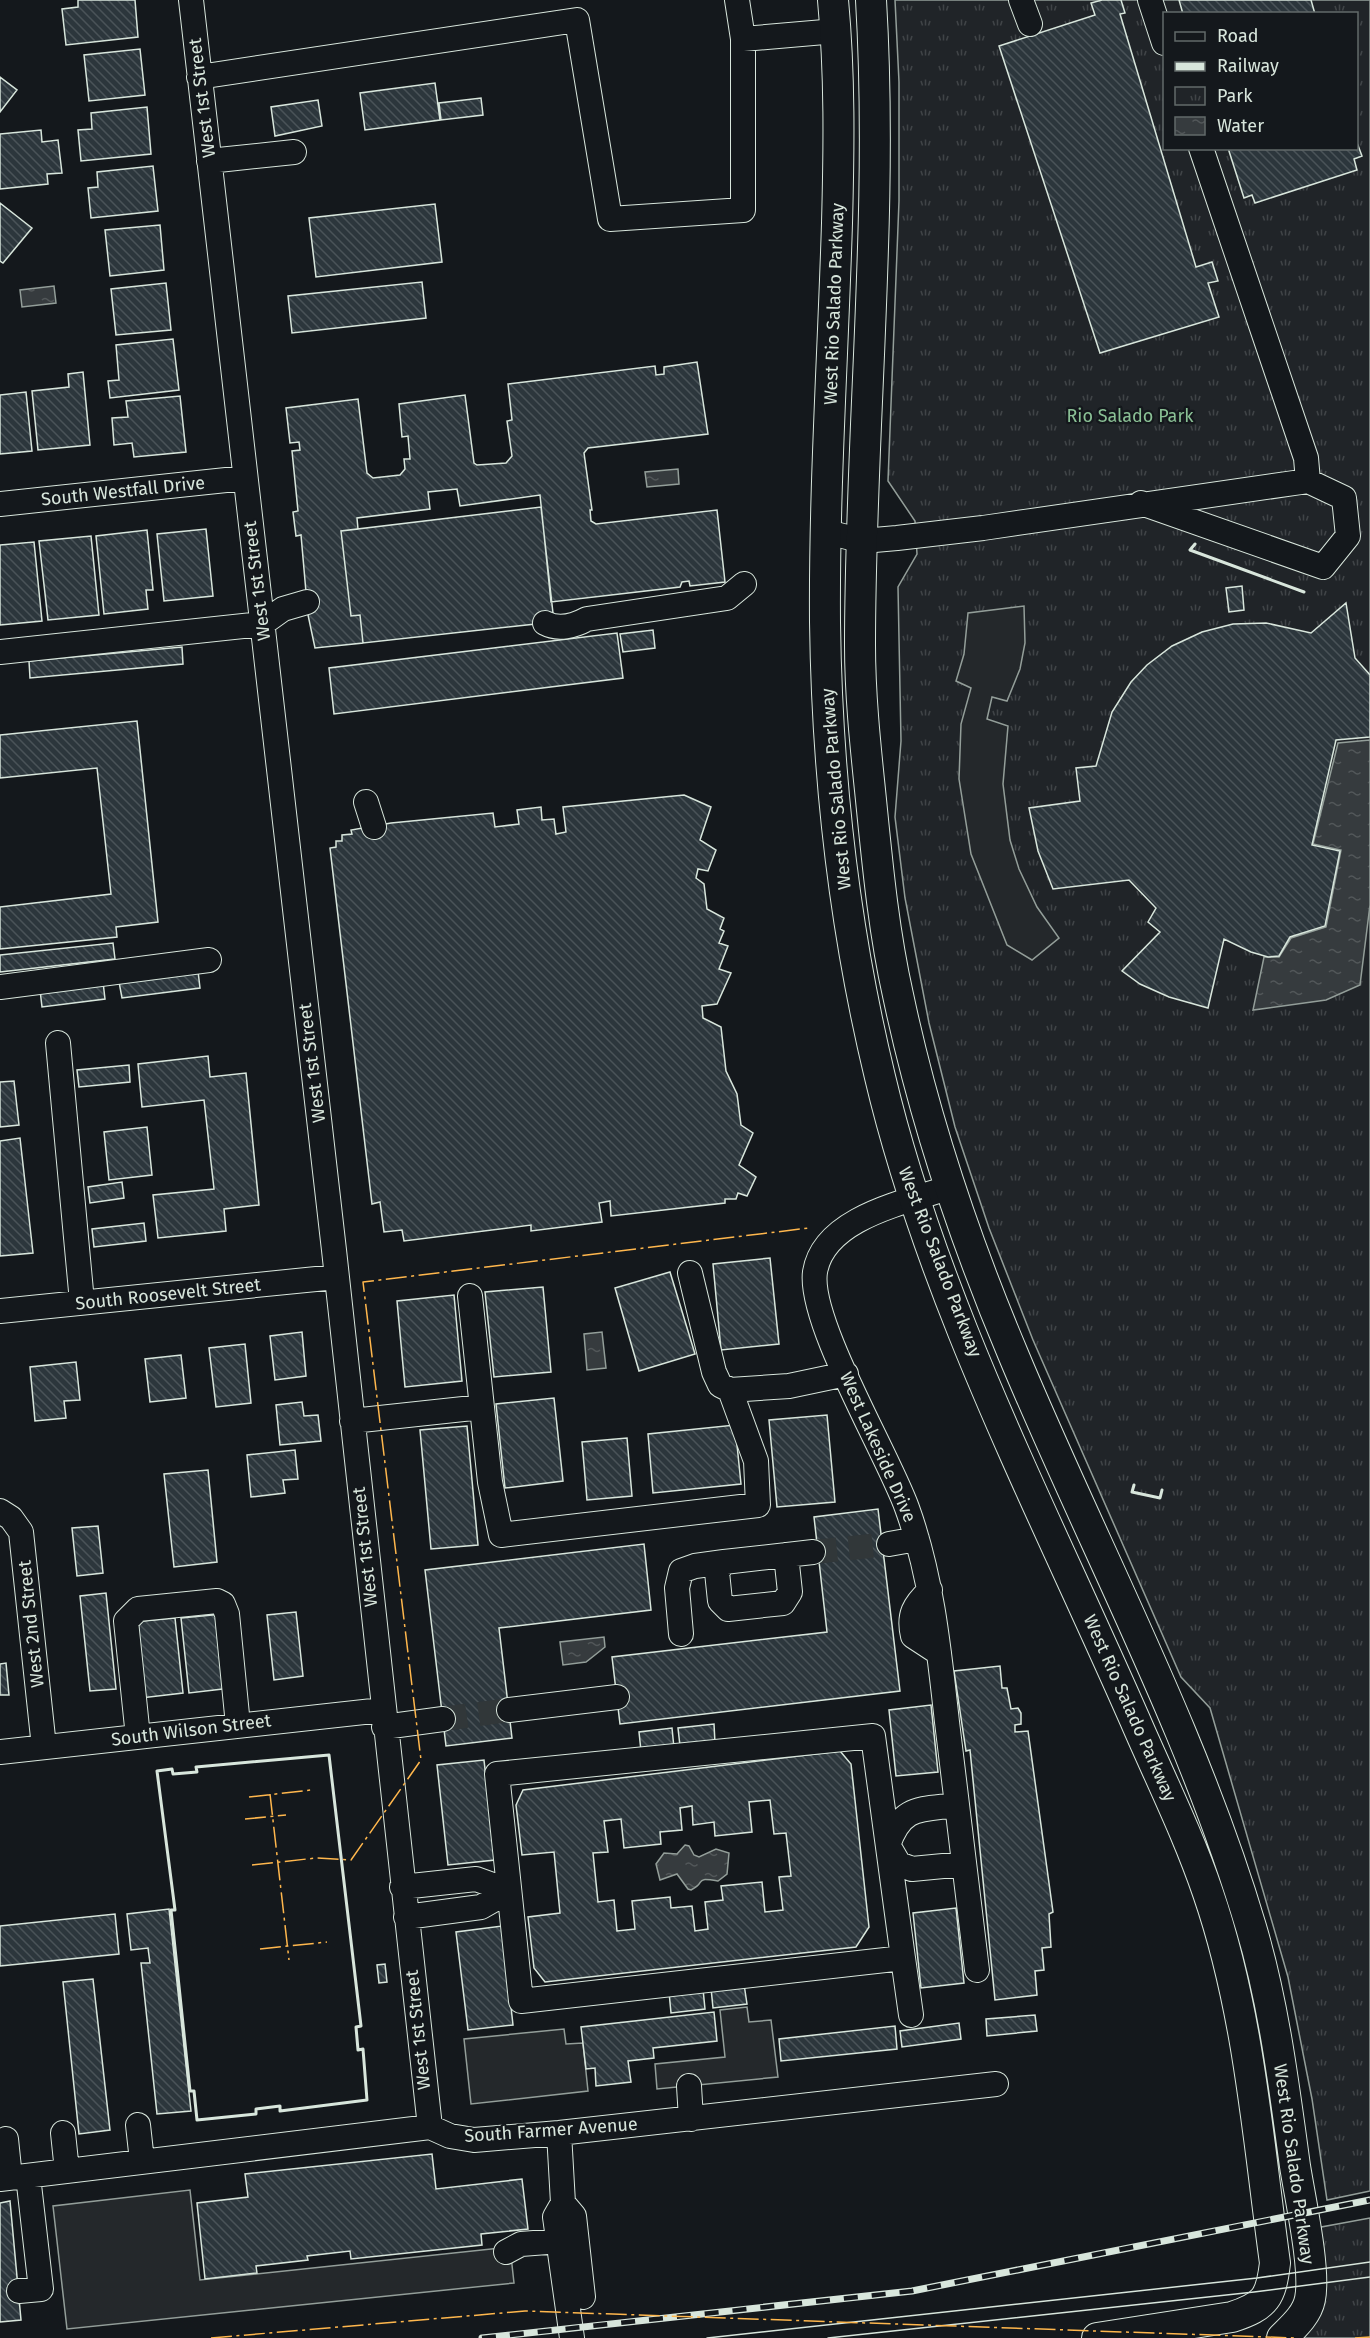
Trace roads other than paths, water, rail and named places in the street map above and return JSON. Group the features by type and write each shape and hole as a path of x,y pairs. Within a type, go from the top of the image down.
{"main road":[{"name":"West Rio Salado Parkway","path":"833,0 840,100 825,620 829,736 843,884 875,1055 914,1200 970,1346 1196,1859 1223,1946 1248,2062 1275,2263 1271,2290 1261,2304 1232,2317 1097,2338"},
{"name":"West Rio Salado Parkway","path":"871,0 875,106 860,645 863,713 884,915 909,1042 951,1187 981,1274 1015,1359 1202,1785 1252,1931 1277,2043 1309,2271 1310,2299 1307,2307 1298,2322 1282,2338"}],"street":[{"name":"West 1st Street","path":"191,0 430,2127"},
{"path":"199,77 577,20 610,219 743,210 742,39 737,0"},
{"path":"1021,0 1030,24"},
{"path":"1150,0 1163,40"},
{"path":"742,39 836,31"},
{"path":"1202,150 1306,458 1308,481"},
{"path":"209,161 294,152"},
{"name":"South Westfall Drive","path":"0,504 245,478"},
{"path":"827,532 863,541 983,528 1141,503 1308,481 1344,498 1348,536 1323,567 1141,503"},
{"path":"549,618 554,628 579,624 587,619 727,598 744,584"},
{"path":"0,652 262,624 283,609 307,602"},
{"path":"366,802 374,827"},
{"path":"0,987 209,960"},
{"path":"58,1043 82,1302"},
{"name":"West Lakeside Drive","path":"951,1187 872,1214 845,1227 829,1242 815,1273 821,1311 846,1374 894,1476 917,1539 930,1590 977,1970"},
{"path":"690,1273 714,1372 720,1385 730,1390 789,1386 846,1374"},
{"name":"South Roosevelt Street","path":"0,1311 336,1277"},
{"path":"470,1296 490,1482 501,1535 758,1505 756,1461 730,1390"},
{"path":"352,1421 482,1407"},
{"name":"West 2nd Street","path":"0,1511 11,1518 21,1532 44,1747"},
{"path":"889,1544 917,1539"},
{"path":"681,1634 677,1588 681,1571 695,1566 813,1552"},
{"path":"724,1562 717,1572 720,1601 728,1609 783,1603 790,1592 786,1555"},
{"path":"138,1737 126,1621 138,1609 217,1601 223,1604 227,1614 238,1725"},
{"path":"509,1710 616,1697"},
{"name":"South Wilson Street","path":"0,1752 238,1725 383,1718 443,1719"},
{"path":"903,1958 521,2001 497,1774 873,1737 911,2015"},
{"path":"957,1805 917,1811 905,1816 895,1825 888,1845 899,1864 912,1869 964,1864"},
{"path":"402,1887 476,1879 509,1891"},
{"path":"406,1917 481,1907 509,1891"},
{"name":"South Farmer Avenue","path":"13,2178 430,2127 450,2136 474,2139 559,2133 996,2084"},
{"path":"689,2086 691,2119"},
{"path":"138,2125 142,2161"},
{"path":"63,2133 67,2171"},
{"path":"559,2133 563,2203 555,2217 572,2338"},
{"path":"6,2139 13,2178 41,2289 19,2291"},
{"path":"563,2203 574,2216 587,2338"},
{"path":"506,2252 521,2244 560,2241"}],"water":[{"path":"54,286 56,303 22,307 20,290"},
{"path":"678,469 679,484 647,487 645,472"},
{"path":"1370,740 1370,905 1360,985 1326,1000 1253,1010 1264,957 1279,957 1291,938 1326,927 1341,850 1313,844 1338,743"},
{"path":"602,1332 606,1368 587,1370 584,1334"},
{"path":"604,1637 605,1647 586,1662 563,1665 560,1642"},
{"path":"685,1845 689,1846 694,1855 699,1857 716,1849 729,1853 727,1874 718,1881 703,1880 691,1890 677,1874 660,1880 656,1864 664,1853 677,1854"}],"tunnel":[{"path":"813,1552 889,1544"},
{"path":"443,1719 509,1710"}],"tram line":[{"path":"707,2338 1257,2278 1370,2262"},
{"path":"828,2338 1254,2292 1370,2277"}],"railway":[{"path":"482,2338 912,2291 1370,2200"}],"park label":[{"name":"Rio Salado Park","path":"1130,416"}]}
